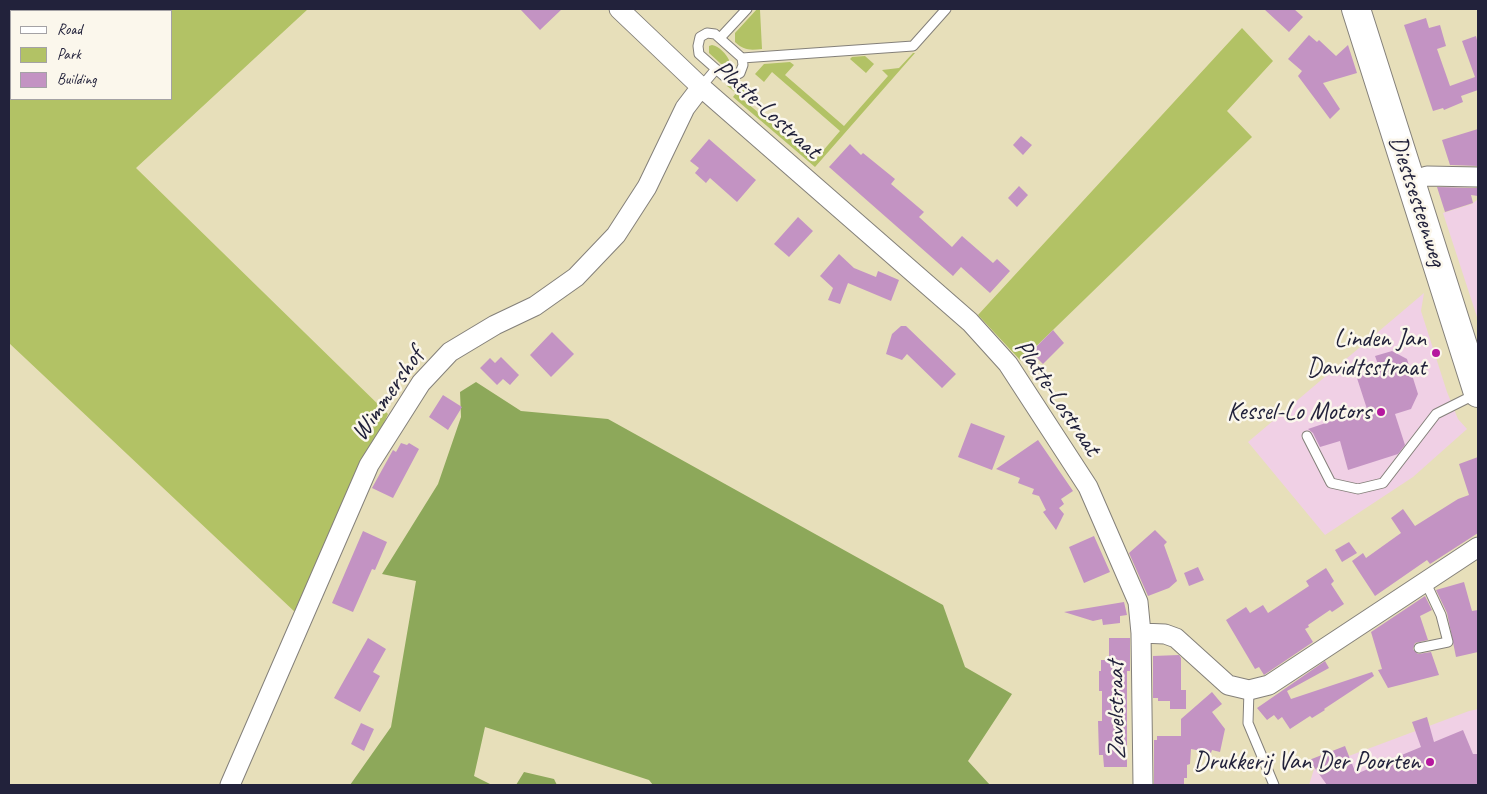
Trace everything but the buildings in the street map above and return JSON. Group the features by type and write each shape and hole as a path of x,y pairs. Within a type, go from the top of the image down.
{"main road":[{"name":"Diestsesteenweg","path":"1356,9 1478,393"}],"street":[{"name":"Platte-Lostraat","path":"619,9 702,87 970,322 1008,364 1088,487 1138,602 1141,633"},
{"name":"Wimmershof","path":"230,785 369,465 421,382 450,352 495,325 535,306 576,277 616,235 647,187 685,108 702,87"},
{"path":"1411,181 1427,176 1478,177"},
{"path":"1141,633 1165,634 1176,638 1228,684 1249,690 1269,686 1478,547"},
{"name":"Zavelstraat","path":"1141,633 1143,785"}],"lane":[{"path":"720,38 747,9"},
{"path":"742,58 913,46 946,9"},
{"path":"707,33 716,34 742,58 743,65 740,73 732,77 725,77 699,54 700,37 707,33"},
{"path":"702,87 716,69"},
{"path":"1307,436 1331,483 1358,489 1383,483 1436,414 1478,393"},
{"path":"1418,648 1448,642 1441,615 1426,583"},
{"path":"1249,690 1248,723 1274,785"}],"shaded area":[{"path":"1478,199 1477,317 1443,213 1472,204"},
{"path":"1424,293 1421,311 1447,392 1458,419 1467,429 1413,477 1325,535 1248,442"},
{"path":"1478,709 1478,785 1309,785 1314,769"}],"green space":[{"path":"308,9 136,168 388,414 296,613 9,343 10,16 10,100 172,100 172,10 18,10"},
{"path":"757,9 767,9 760,10 762,49 751,50 735,42 735,33"},
{"path":"1242,28 1273,61 1227,111 1252,137 1021,361 978,315"},
{"path":"712,45 725,53 729,60 728,64 721,64 709,53 709,46"},
{"path":"915,53 815,167 733,97 736,93 727,86 736,80 749,88 741,98 815,160 840,131 772,72 764,82 755,74 764,64 790,62 794,65 785,75 844,126 888,76 882,70 899,68"},
{"path":"865,56 874,64 866,73 850,59 852,57"},
{"path":"476,382 521,411 608,419 943,605 965,667 1012,694 968,761 990,785 653,785 649,780 485,727 474,776 492,785 350,785 391,727 416,581 382,574 438,484 461,417 460,392"},
{"path":"524,772 554,779 557,785 516,785"}],"place":[{"name":"Linden Jan Davidtsstraat","path":"1436,353"},
{"name":"Kessel-Lo Motors","path":"1381,412"},
{"name":"Drukkerij Van Der Poorten","path":"1430,762"}]}
